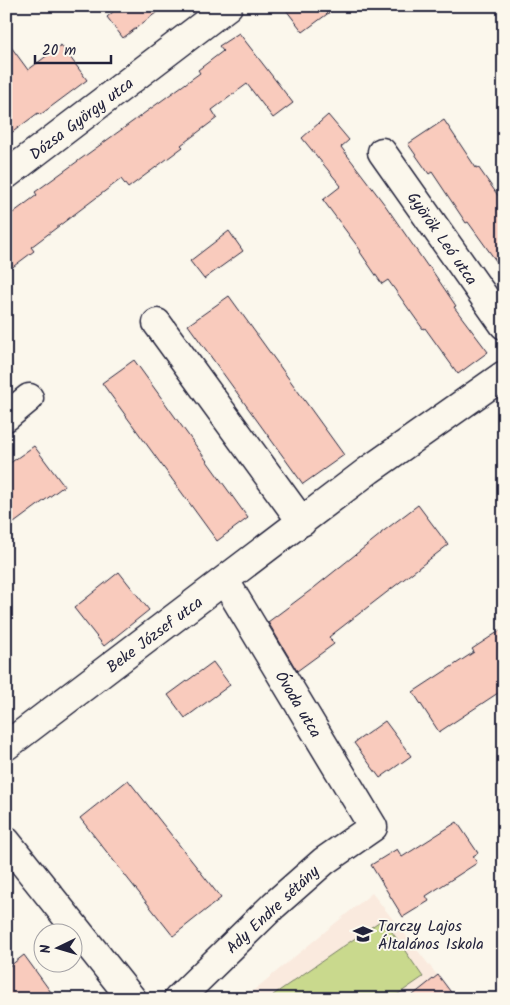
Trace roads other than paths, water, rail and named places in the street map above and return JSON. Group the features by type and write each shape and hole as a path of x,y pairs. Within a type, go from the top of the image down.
{"street":[{"name":"Dózsa György utca","path":"6,176 228,6"},
{"name":"Györök Leó utca","path":"382,152 504,325"},
{"path":"157,323 302,522"},
{"name":"Beke József utca","path":"6,746 369,470 504,375"},
{"path":"6,417 29,398"},
{"name":"Óvoda utca","path":"225,581 373,827"},
{"name":"Ady Endre sétány","path":"178,999 274,905 324,861 373,827"},
{"path":"6,841 132,999"}],"place":[{"name":"Tarczy Lajos Általános Iskola","path":"363,934"}]}
